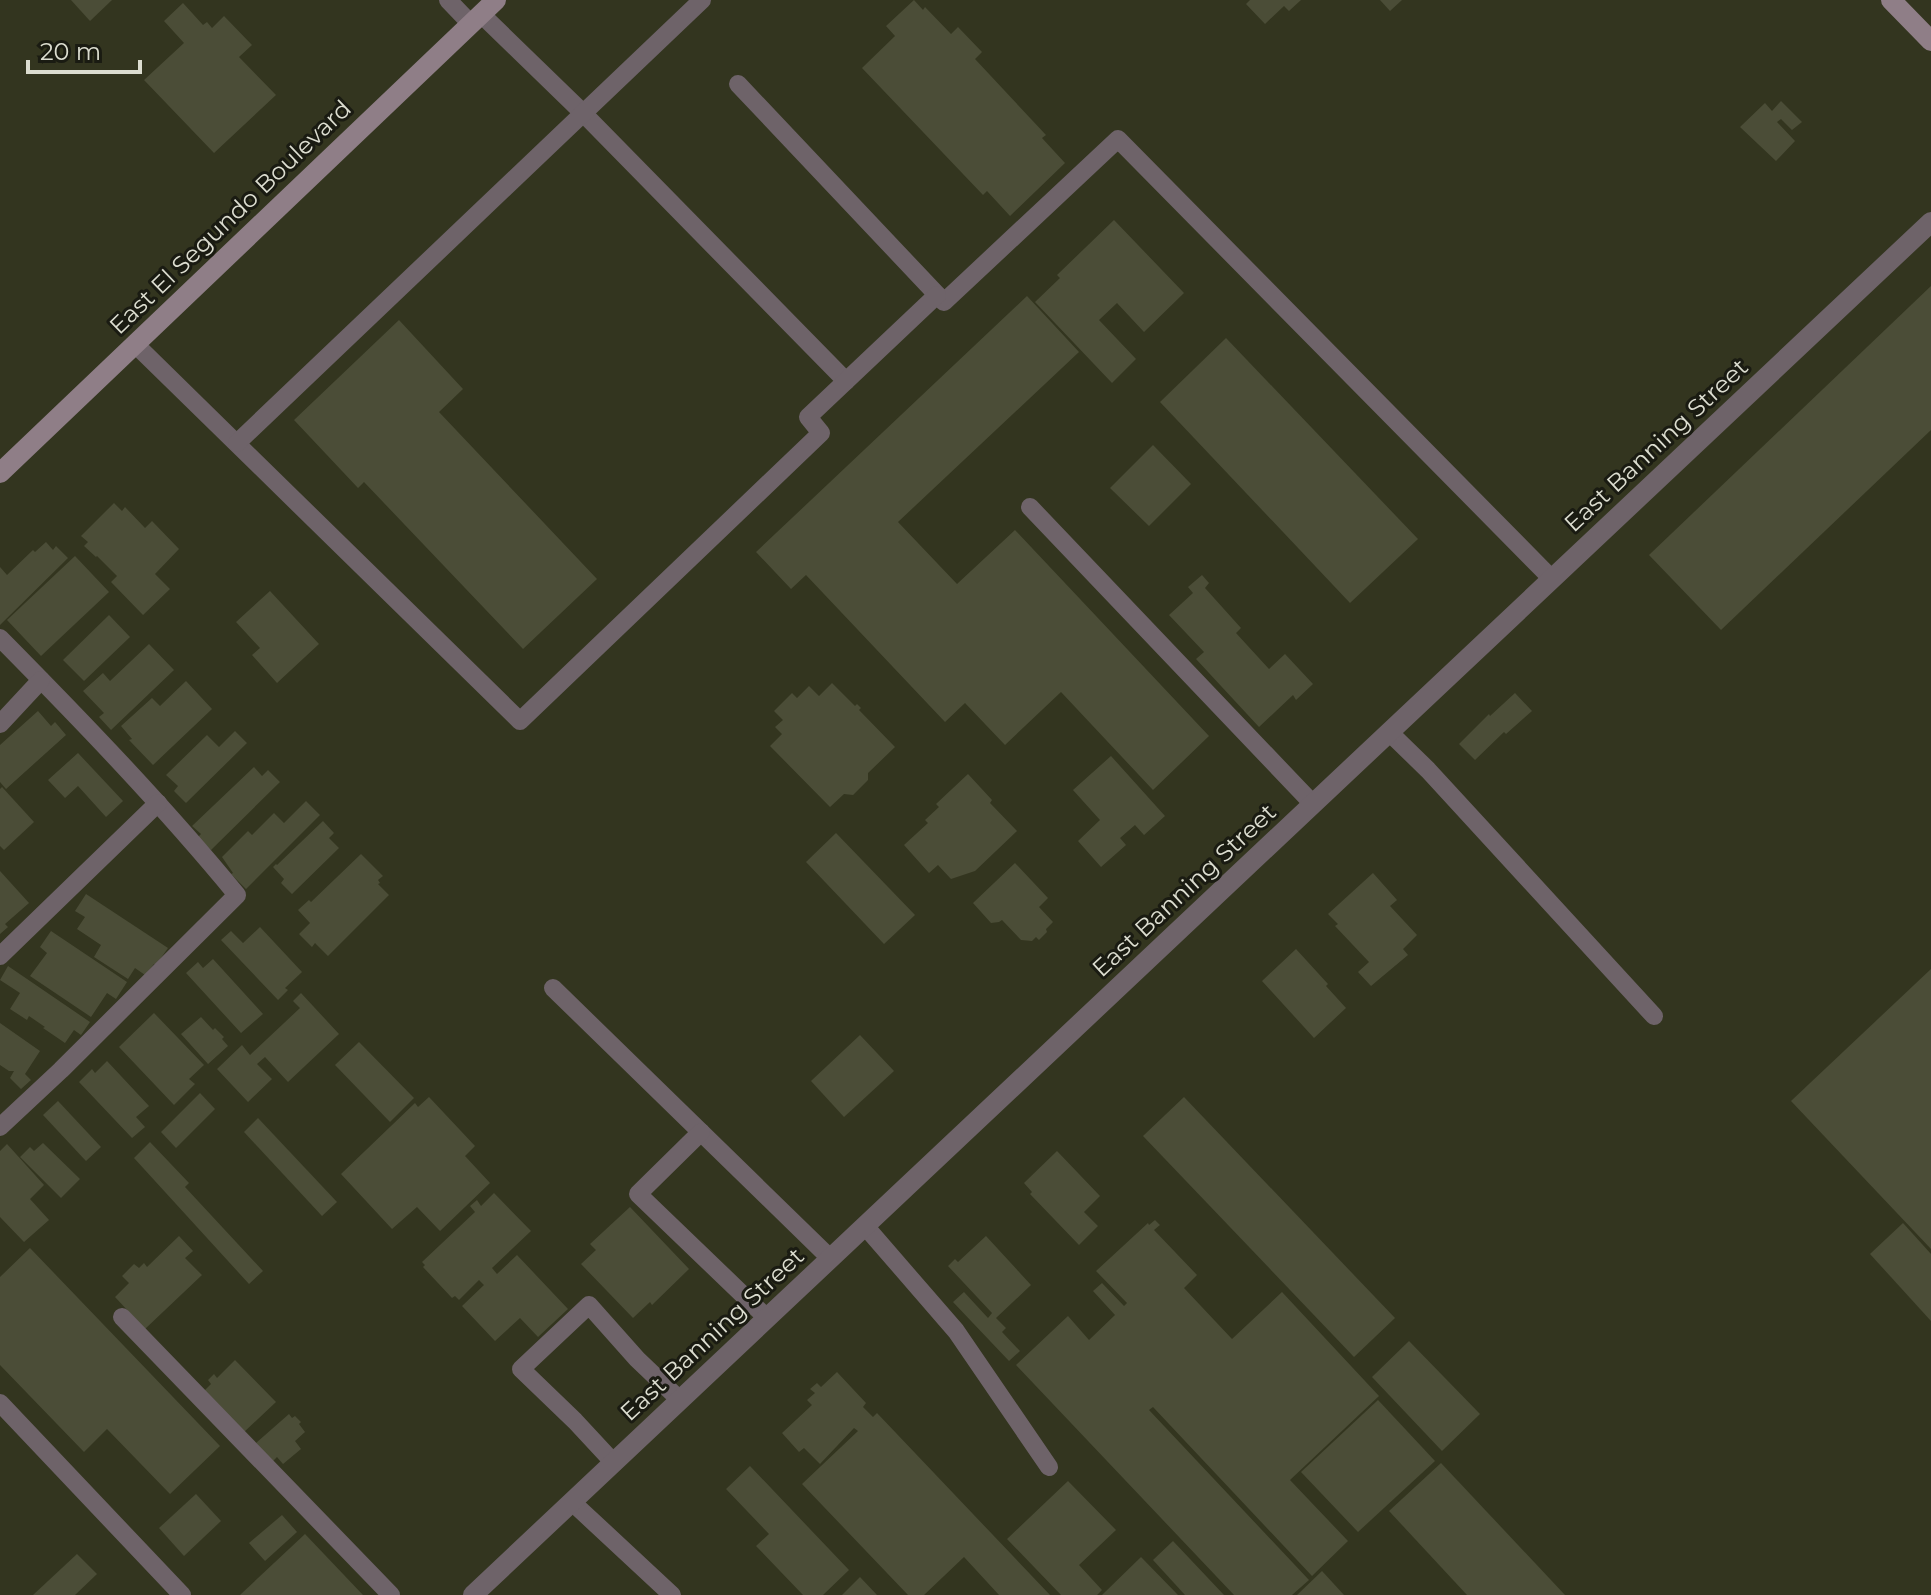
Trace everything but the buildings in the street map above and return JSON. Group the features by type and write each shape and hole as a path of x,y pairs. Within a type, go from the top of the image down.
{"street":[{"path":"1891,0 1931,41"},
{"name":"East El Segundo Boulevard","path":"0,473 483,13"},
{"name":"East Banning Street","path":"473,1595 1931,222"}],"lane":[{"path":"448,0 483,13 846,381"},
{"path":"237,443 702,0"},
{"path":"738,84 944,302 1118,139 1552,579"},
{"path":"135,344 520,721 821,433 808,417 937,295"},
{"path":"1030,507 1313,804"},
{"path":"0,638 158,803 237,895 0,1127"},
{"path":"0,724 41,680"},
{"path":"1389,732 1428,770 1654,1016"},
{"path":"0,956 158,803"},
{"path":"553,988 830,1258"},
{"path":"701,1132 638,1194 767,1318"},
{"path":"865,1226 956,1331 1049,1467"},
{"path":"614,1463 521,1369 589,1305 637,1359 680,1400"},
{"path":"122,1317 391,1595"},
{"path":"0,1403 182,1595"},
{"path":"572,1502 672,1595"}]}
